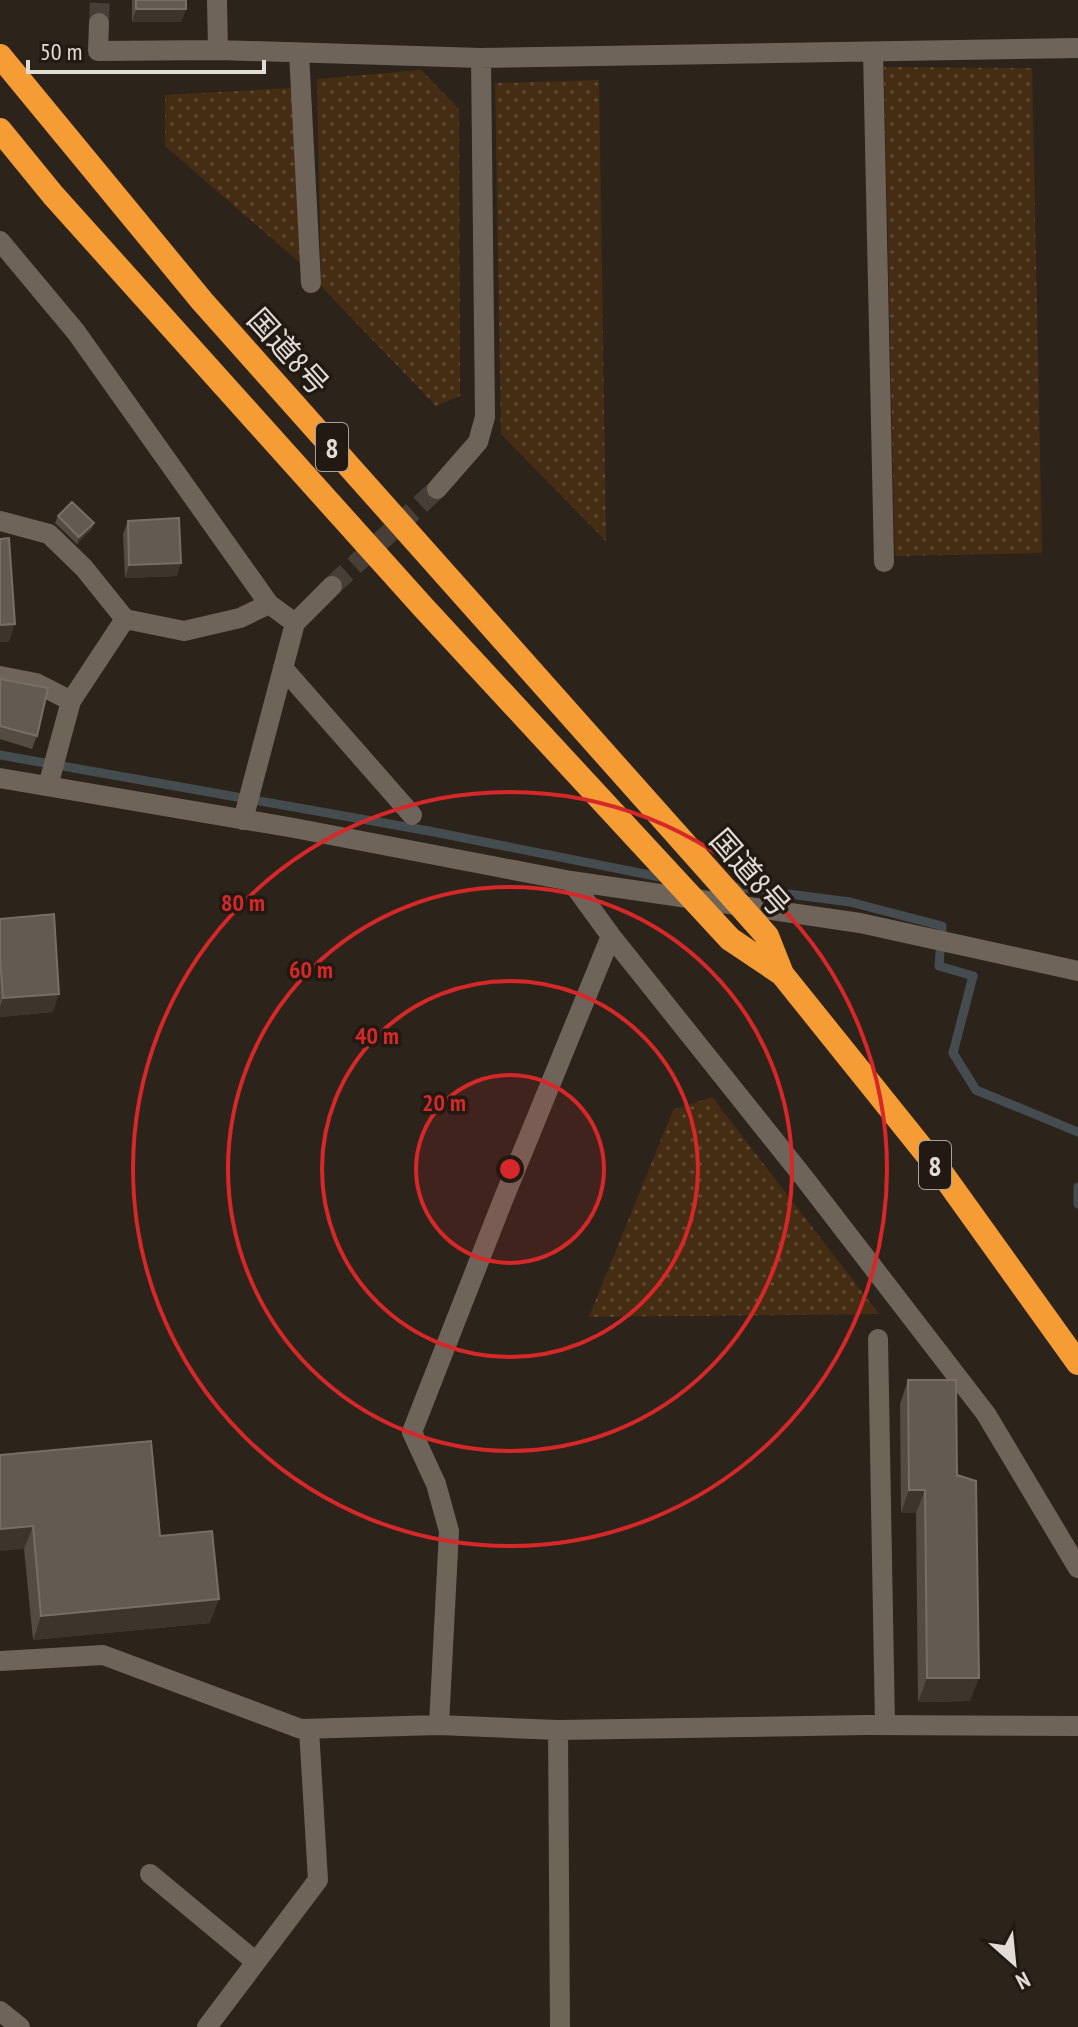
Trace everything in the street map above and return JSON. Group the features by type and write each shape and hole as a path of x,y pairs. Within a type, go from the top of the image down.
{"highway":[{"name":"国道8号","path":"0,56 202,301 767,936 782,974"},
{"name":"国道8号","path":"0,130 53,195 423,607 730,939 782,974"},
{"name":"8","path":"782,974 941,1172 1078,1363"}],"street":[{"path":"217,0 218,50"},
{"path":"99,23 98,51 218,50 481,58 1078,48"},
{"path":"873,52 884,562"},
{"path":"299,53 311,283"},
{"path":"437,489 478,442 485,417 481,58"},
{"path":"0,241 76,332 269,604 295,623"},
{"path":"0,521 49,534 84,568 125,619 184,631 240,618 269,604"},
{"path":"243,820 295,623 332,586"},
{"path":"48,786 71,701 125,619"},
{"path":"283,668 412,815"},
{"path":"0,676 36,683 71,701"},
{"path":"0,778 571,881 860,923 1078,971"},
{"path":"571,881 986,1414 1078,1568"},
{"path":"439,1725 449,1531 436,1484 412,1432 611,936"},
{"path":"878,1339 885,1725"},
{"path":"0,1661 103,1655 301,1729 439,1725 558,1730 885,1725 1078,1726"},
{"path":"207,2027 318,1880 309,1729"},
{"path":"558,1730 560,2027"},
{"path":"150,1874 256,1962"},
{"path":"0,2011 20,2027"}],"shaded area":[{"path":"884,67 1032,68 1042,553 895,556"},
{"path":"421,70 459,109 460,396 436,406 321,286 317,79"},
{"path":"599,80 606,541 501,434 495,83"},
{"path":"291,88 306,268 165,146 165,95"},
{"path":"712,1097 879,1314 589,1317 673,1110"}],"building":[{"path":"136,0 186,0 186,9 136,9"},
{"path":"72,502 94,523 79,537 58,516"},
{"path":"179,518 181,563 129,565 128,521"},
{"path":"9,538 15,624 0,625 0,539"},
{"path":"0,679 48,688 37,736 0,726"},
{"path":"54,914 59,994 3,998 0,919"},
{"path":"908,1380 956,1380 957,1475 976,1481 979,1678 927,1678 925,1490 909,1490"},
{"path":"151,1441 160,1536 212,1531 219,1599 41,1616 33,1526 0,1529 0,1455"}],"waterway":[{"path":"0,755 429,831 665,878"},
{"path":"728,886 850,902 942,926 939,966 973,976 953,1053 976,1090 1078,1132"},
{"path":"1078,1187 1078,1204"}],"tunnel":[{"path":"99,23 100,0"},
{"path":"332,586 437,489"}]}
